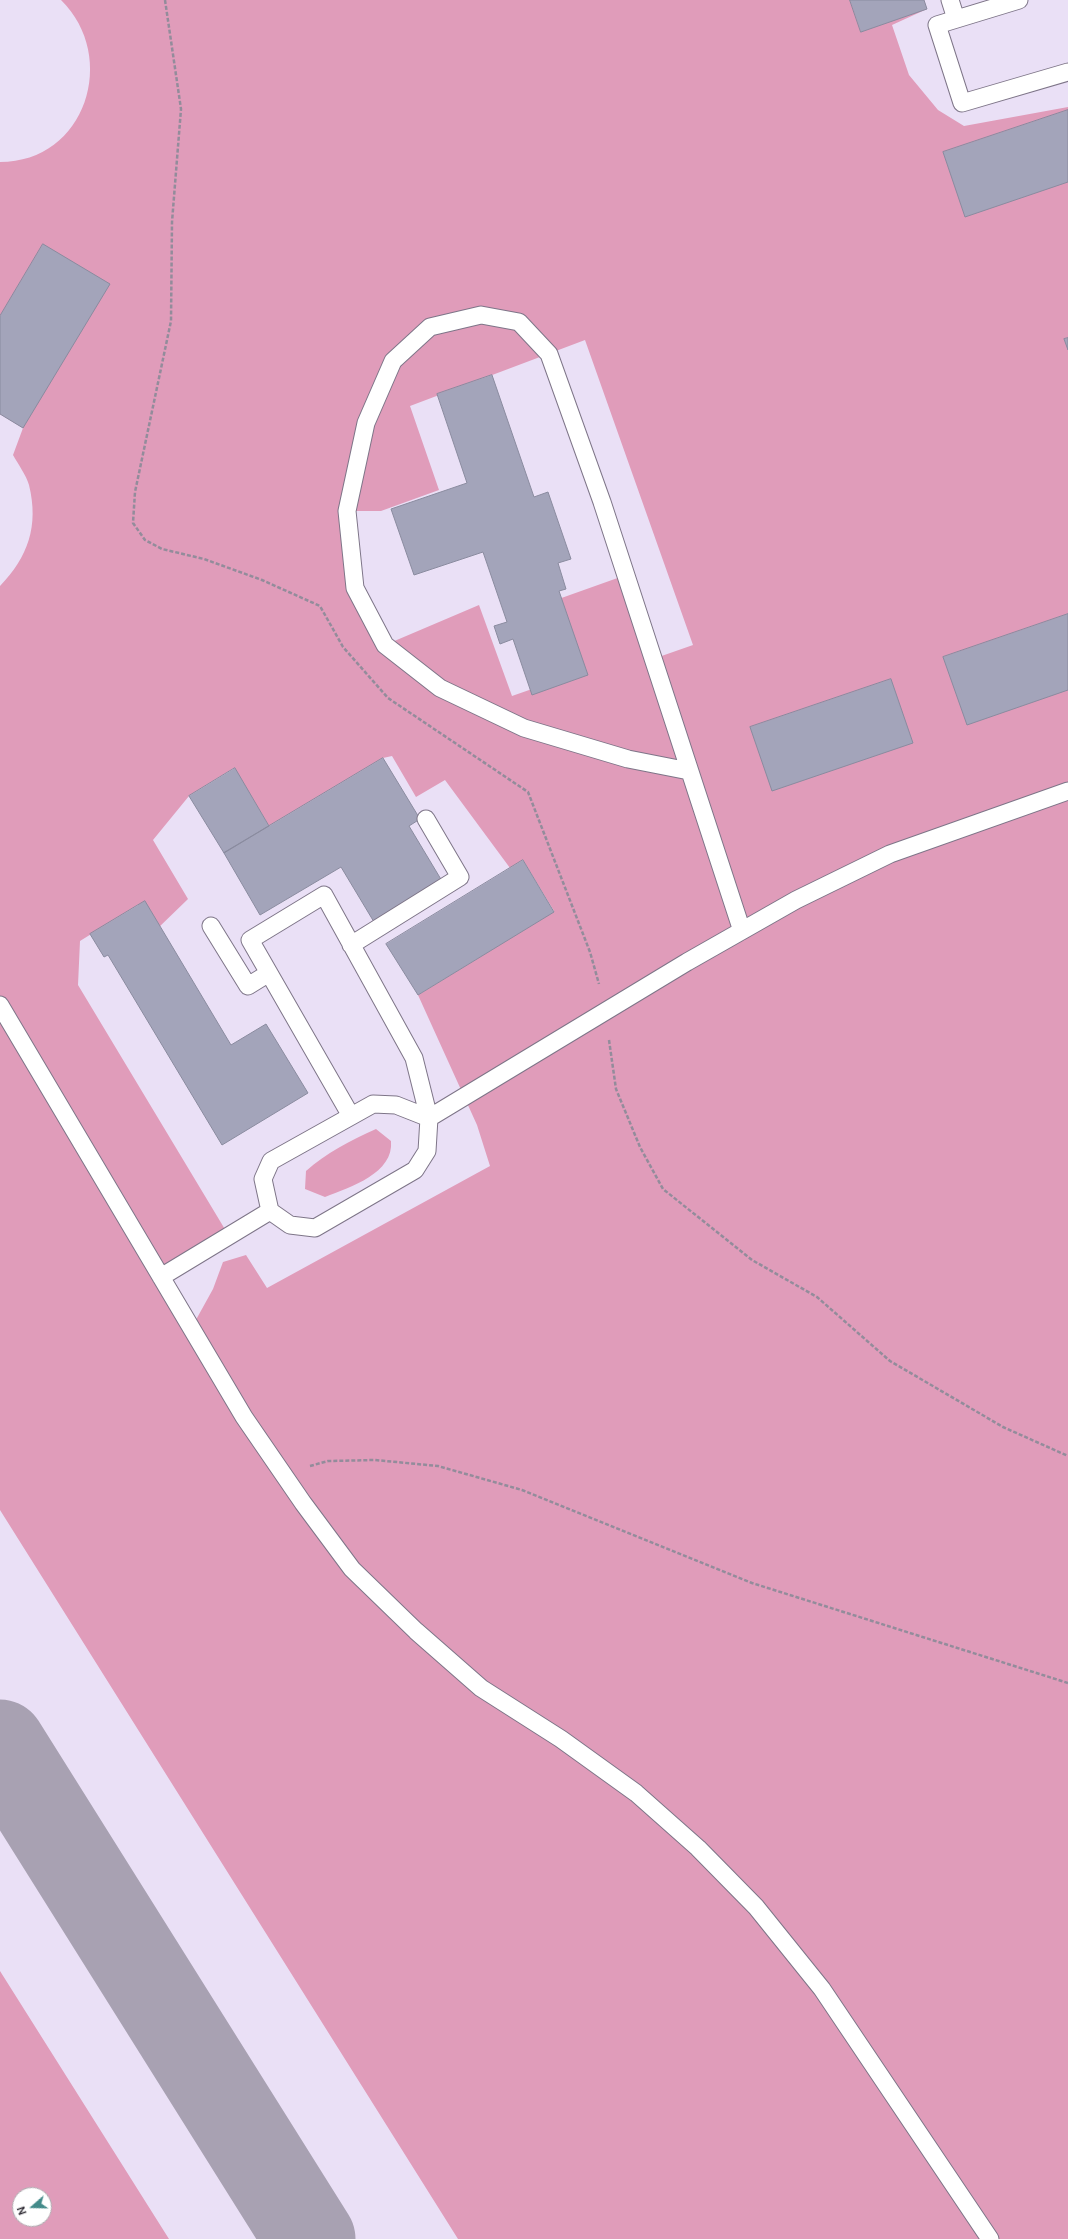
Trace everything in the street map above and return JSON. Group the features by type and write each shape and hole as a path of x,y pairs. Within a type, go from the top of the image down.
{"lane":[{"path":"950,0 956,19"},
{"path":"1019,0 937,25 962,103 1068,72"},
{"path":"689,771 628,759 524,728 440,688 385,645 355,588 347,511 366,423 393,361 430,327 481,315 519,322 549,354 602,502 742,931"},
{"path":"429,1118 606,1011 796,900 890,854 1068,791"},
{"path":"351,945 460,877 426,819"},
{"path":"351,1116 250,940 324,895 414,1058 429,1118 427,1151 414,1170 315,1228 290,1225 270,1211 263,1179 271,1161 373,1104 396,1105 429,1118"},
{"path":"210,926 248,986 269,973"},
{"path":"0,1005 244,1417 283,1475 352,1569 416,1631 481,1688 561,1739 636,1793 698,1848 756,1907 822,1989 990,2239"},
{"path":"161,1276 270,1211"}],"path":[{"path":"165,0 181,109 172,222 171,321 135,492 133,523 145,540 162,549 204,559 262,580 320,606 343,647 388,698 528,792 590,952 606,1011 616,1089 640,1147 663,1189 752,1260 817,1297 890,1361 1003,1427 1068,1456"},
{"path":"283,1475 328,1461 376,1460 438,1466 522,1490 752,1583 1068,1683"}],"shaded area":[{"path":"61,0 924,0 927,9 892,25 909,75 938,110 964,126 1068,107 1068,2239 458,2239 0,1510 0,586 18,564 24,552 29,540 33,514 29,485 24,473 13,455 23,428 0,414 0,162 30,157 54,145 72,126 84,102 90,76 88,49 79,23","holes":["585,340 693,645 653,659 626,575 553,601 578,673 512,696 479,605 385,645 355,588 347,511 381,511 439,490 410,406","392,756 416,797 445,780 510,868 523,860 554,911 418,995 477,1125 490,1166 267,1288 246,1255 223,1262 213,1289 192,1327 161,1277 229,1236 78,985 80,941 138,905 155,931 188,899 153,840 189,796 234,768 269,826 383,758"]},
{"path":"376,1129 391,1141 390,1152 386,1162 378,1170 369,1177 347,1189 325,1197 305,1189 306,1171 339,1147"},
{"path":"0,1971 169,2239 0,2239"}],"building":[{"path":"850,0 924,0 927,9 861,32"},
{"path":"1068,110 1068,182 965,217 943,152"},
{"path":"43,244 110,284 23,428 0,414 0,316"},
{"path":"1068,338 1068,350 1064,339"},
{"path":"492,375 534,497 548,492 571,559 558,563 566,589 559,591 588,675 532,695 513,639 500,644 494,626 507,622 483,552 414,575 391,509 467,483 437,394"},
{"path":"1068,614 1068,690 967,725 943,657"},
{"path":"891,679 913,743 772,791 750,727"},
{"path":"383,758 420,819 409,826 442,881 374,922 341,867 260,915 224,853"},
{"path":"235,768 269,826 224,853 189,796"},
{"path":"523,860 554,912 418,995 386,944"},
{"path":"145,901 231,1045 266,1024 308,1093 222,1145 108,955 104,957 90,934"}],"taxiway":[{"path":"0,1745 310,2239"}]}
